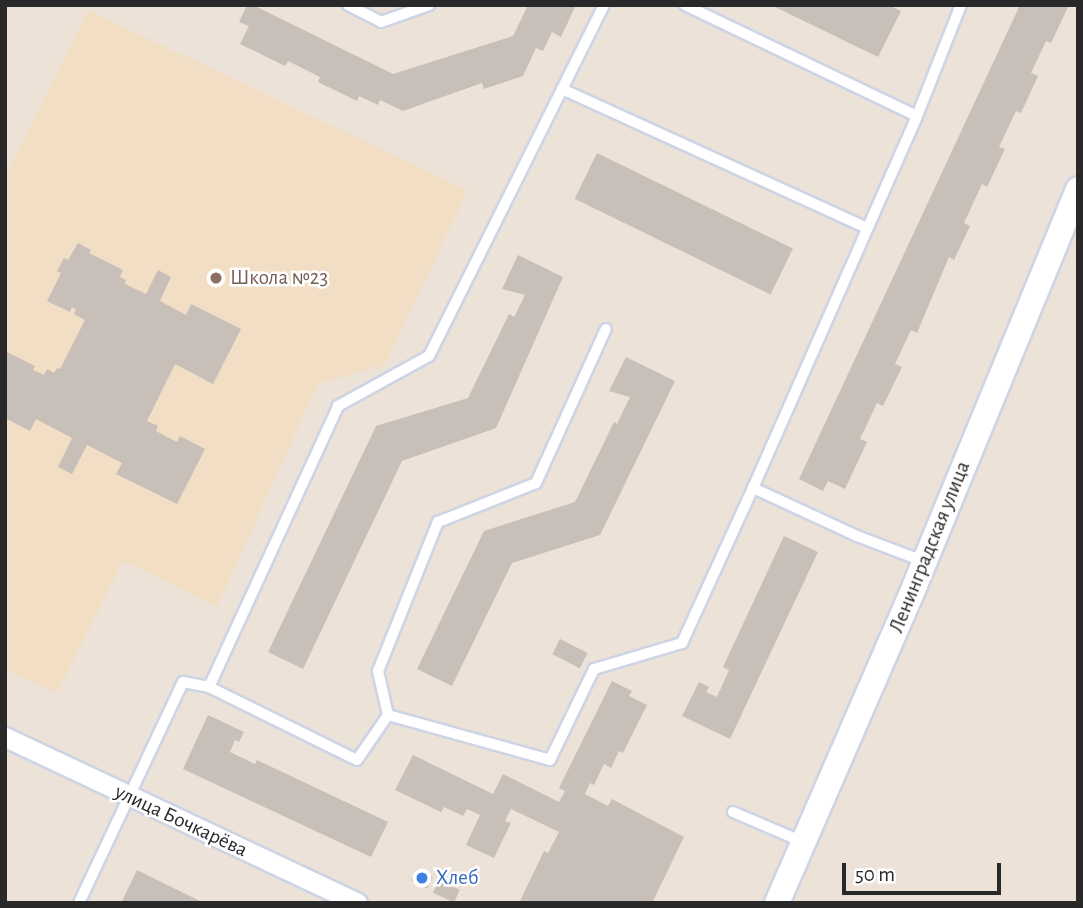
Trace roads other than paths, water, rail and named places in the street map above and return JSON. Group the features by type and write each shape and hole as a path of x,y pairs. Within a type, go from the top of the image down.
{"street":[{"name":"Ленинградская улица","path":"777,903 924,561 1078,190"},
{"name":"улица Бочкарёва","path":"5,737 357,903"}],"lane":[{"path":"348,5 381,22 429,5"},
{"path":"209,687 338,406 429,356 604,5"},
{"path":"685,5 917,116"},
{"path":"388,715 550,760 594,669 682,643 917,116 961,5"},
{"path":"562,89 867,228"},
{"path":"79,903 183,682 209,687 357,760 388,715 378,671 438,522 536,483 606,328"},
{"path":"753,488 857,536 924,561"},
{"path":"733,812 804,842"}],"place":[{"name":"Школа №23","path":"216,278"},
{"name":"Хлеб","path":"422,878"}]}
